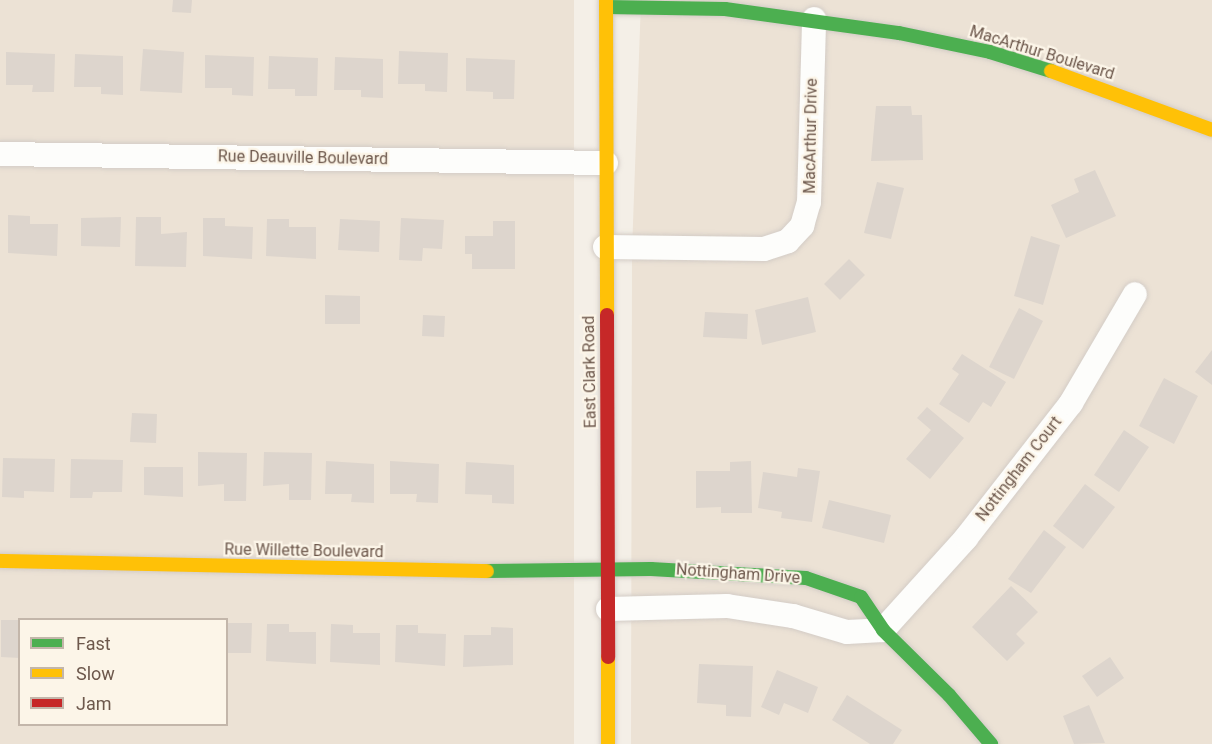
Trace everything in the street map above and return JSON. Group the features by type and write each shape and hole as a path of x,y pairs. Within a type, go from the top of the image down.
{"street":[{"name":"MacArthur Boulevard","path":"606,3 725,9 814,19 990,52 1089,83 1212,130"},
{"name":"East Clark Road","path":"606,3 605,247 609,744"},
{"name":"MacArthur Drive","path":"605,247 764,249 788,241 802,226 809,202 814,19"},
{"name":"Rue Deauville Boulevard","path":"0,154 606,163"},
{"name":"Nottingham Court","path":"883,630 966,538 1071,403 1135,294"},
{"name":"Rue Willette Boulevard","path":"0,561 436,571 608,569"},
{"name":"Nottingham Drive","path":"608,569 806,578 861,597 883,630 950,695 991,744"},
{"name":"Nottingham Drive","path":"608,609 727,606 793,616 847,632 883,630"}],"shaded area":[{"path":"0,0 574,0 574,744 0,744"},
{"path":"641,0 1212,0 1212,744 631,744 632,251"}],"building":[{"path":"173,0 192,0 191,13 172,12"},
{"path":"143,49 184,52 182,93 140,91"},
{"path":"399,51 448,53 447,92 425,91 425,84 398,84"},
{"path":"6,52 55,54 54,92 32,92 33,85 6,85"},
{"path":"75,54 123,56 123,95 101,94 101,87 74,87"},
{"path":"205,55 254,57 253,96 232,95 232,88 205,88"},
{"path":"269,56 318,58 317,96 295,96 295,89 268,89"},
{"path":"335,57 383,59 383,98 361,97 361,90 334,90"},
{"path":"466,58 515,60 514,99 493,99 493,92 466,91"},
{"path":"876,106 911,106 912,115 922,115 923,160 871,161"},
{"path":"1095,170 1116,216 1066,238 1051,205 1079,192 1074,179"},
{"path":"877,182 904,188 891,239 864,233"},
{"path":"8,215 30,216 30,224 58,224 57,256 8,253"},
{"path":"121,217 120,247 81,246 81,218"},
{"path":"136,217 161,217 161,234 187,232 186,267 135,266"},
{"path":"203,218 225,218 225,226 253,227 252,259 203,256"},
{"path":"401,218 444,220 442,249 423,248 422,261 399,260"},
{"path":"267,219 289,219 289,227 316,227 316,259 266,256"},
{"path":"340,219 380,221 379,252 338,250"},
{"path":"493,221 515,221 515,269 472,269 472,254 465,254 465,236 493,236"},
{"path":"1031,236 1060,245 1043,305 1014,296"},
{"path":"849,259 865,275 840,300 824,284"},
{"path":"325,295 360,296 360,324 325,324"},
{"path":"808,297 816,332 762,345 755,310"},
{"path":"1019,308 1043,321 1014,379 989,367"},
{"path":"705,312 748,314 747,339 703,337"},
{"path":"423,315 445,316 444,337 422,336"},
{"path":"1212,350 1212,385 1195,372"},
{"path":"962,354 1006,382 991,407 983,402 969,423 939,404 959,374 952,369"},
{"path":"1164,378 1198,396 1174,444 1139,426"},
{"path":"927,407 964,438 930,479 906,459 931,430 917,418"},
{"path":"132,413 157,414 156,443 130,442"},
{"path":"1124,430 1149,447 1119,492 1094,475"},
{"path":"198,452 247,453 246,501 224,501 224,484 198,486"},
{"path":"264,452 312,453 311,500 289,500 289,484 263,486"},
{"path":"3,458 55,459 54,492 24,491 24,498 2,497"},
{"path":"71,459 123,460 122,492 93,492 92,498 70,498"},
{"path":"326,461 374,464 374,503 351,502 352,494 325,494"},
{"path":"390,461 439,464 438,503 416,502 417,494 390,494"},
{"path":"751,461 752,513 721,513 721,507 696,508 696,471 730,471 730,462"},
{"path":"466,462 514,465 514,504 492,503 492,495 465,494"},
{"path":"144,467 183,467 183,497 144,495"},
{"path":"798,468 820,471 812,522 781,518 782,512 758,508 763,472 797,477"},
{"path":"1085,484 1115,507 1083,549 1053,526"},
{"path":"829,500 891,515 884,543 822,528"},
{"path":"1044,530 1066,547 1031,593 1008,579"},
{"path":"1011,586 1038,612 1016,634 1025,643 1007,661 972,627"},
{"path":"1,620 18,620 18,658 1,657"},
{"path":"228,623 252,623 251,653 228,653"},
{"path":"267,624 289,624 289,632 316,632 316,664 266,661"},
{"path":"331,624 353,625 353,633 380,633 380,665 330,662"},
{"path":"396,625 418,625 418,633 446,634 445,666 395,662"},
{"path":"491,627 513,628 513,665 463,667 464,635 491,635"},
{"path":"1110,657 1124,678 1097,697 1082,676"},
{"path":"699,664 753,666 751,717 726,716 726,705 697,703"},
{"path":"777,670 818,687 808,713 784,703 779,715 761,707"},
{"path":"847,695 902,730 893,744 870,744 832,720"},
{"path":"1089,705 1105,743 1074,744 1063,716"}],"traffic: fast":[{"path":"606,7 725,9 899,33 990,52 1051,71"},
{"path":"487,571 651,569 806,578 861,597 883,630 949,695 991,744"}],"traffic: slow":[{"path":"606,0 607,315"},
{"path":"1051,71 1212,130"},
{"path":"0,561 487,571"},
{"path":"608,657 608,744"}],"traffic: jam":[{"path":"607,315 608,657"}]}
